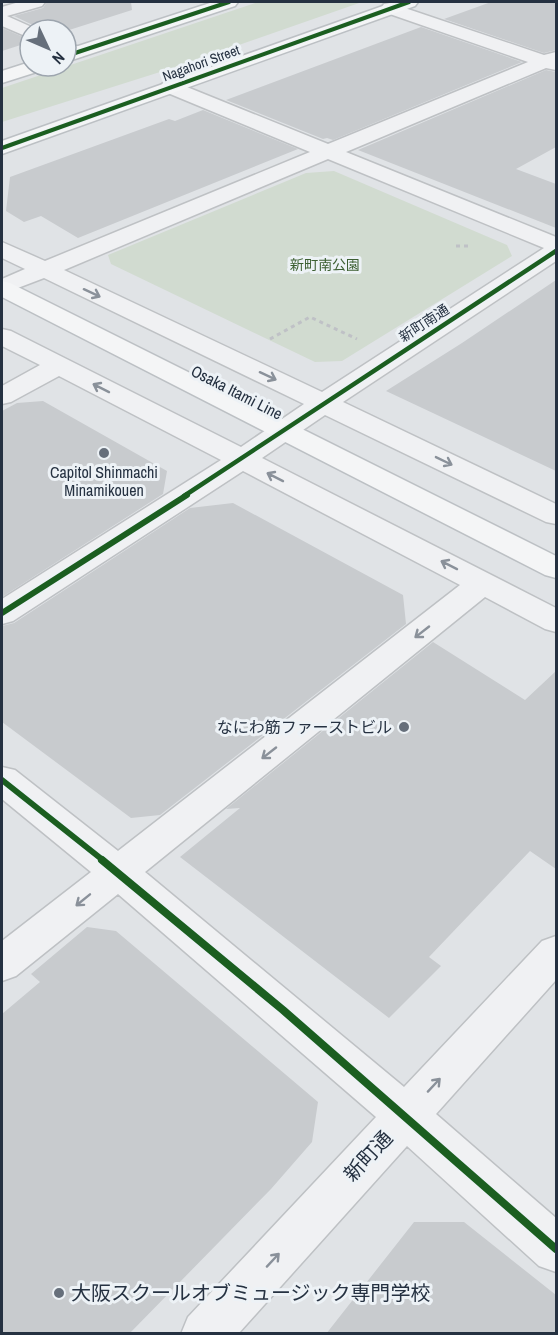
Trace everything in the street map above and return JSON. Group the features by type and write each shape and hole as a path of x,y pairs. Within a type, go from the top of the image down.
{"main road":[{"path":"78,49 229,2"},
{"name":"Nagahori Street","path":"2,148 409,2"},
{"path":"2,77 18,72"},
{"name":"Osaka Itami Line","path":"2,288 304,417 556,568"}],"street":[{"path":"2,12 36,2"},
{"path":"390,8 553,62"},
{"path":"2,20 18,27"},
{"path":"2,288 327,151 553,62"},
{"path":"170,87 556,245"},
{"path":"2,249 304,417 556,515"},
{"name":"新町南通","path":"2,613 241,460 556,251"},
{"path":"2,336 556,621"},
{"path":"2,396 58,366"},
{"path":"2,964 484,582"},
{"path":"2,780 118,871 406,1115 556,1249"},
{"name":"新町通","path":"205,1334 556,953"}],"path":[{"path":"269,340 310,317 363,342"}],"green space":[{"path":"258,2 362,2 179,66 2,122 2,88 32,78 78,78 78,62"},
{"name":"新町南公園","path":"334,171 507,245 512,256 342,361 315,362 111,264 108,255 306,173"}],"building":[{"path":"47,2 131,2 132,10 78,27 78,18 18,18 14,16 43,8"},
{"path":"491,2 556,2 556,50 544,53 444,19"},
{"path":"421,27 522,62 333,140 323,139 226,100"},
{"path":"2,28 18,35 18,46 2,51"},
{"path":"546,70 556,72 556,147 516,169 556,184 556,228 358,150"},
{"path":"203,110 298,149 78,238 41,216 24,222 6,211 10,177 169,119 175,121"},
{"path":"556,280 556,471 386,391 462,343"},
{"path":"43,401 167,471 163,494 2,597 2,411 17,403"},
{"path":"233,503 403,595 406,624 160,815 131,818 2,722 2,626 14,623 190,508"},
{"path":"433,642 525,700 556,671 556,869 530,851 429,957 441,966 389,1018 180,857 240,808 226,809"},
{"path":"87,927 116,931 318,1102 312,1142 271,1189 129,1334 2,1334 2,1014 40,982 31,974"},
{"path":"414,1222 464,1222 556,1295 556,1334 326,1334"}],"cycle path":[{"path":"78,52 229,2"},
{"path":"2,148 409,2"},
{"path":"2,613 241,460 556,251"},
{"path":"2,780 283,1010 556,1249"}],"place":[{"name":"Capitol Shinmachi Minamikouen","path":"104,453"},
{"name":"なにわ筋ファーストビル","path":"404,727"},
{"name":"大阪スクールオブミュージック専門学校","path":"59,1293"}]}
